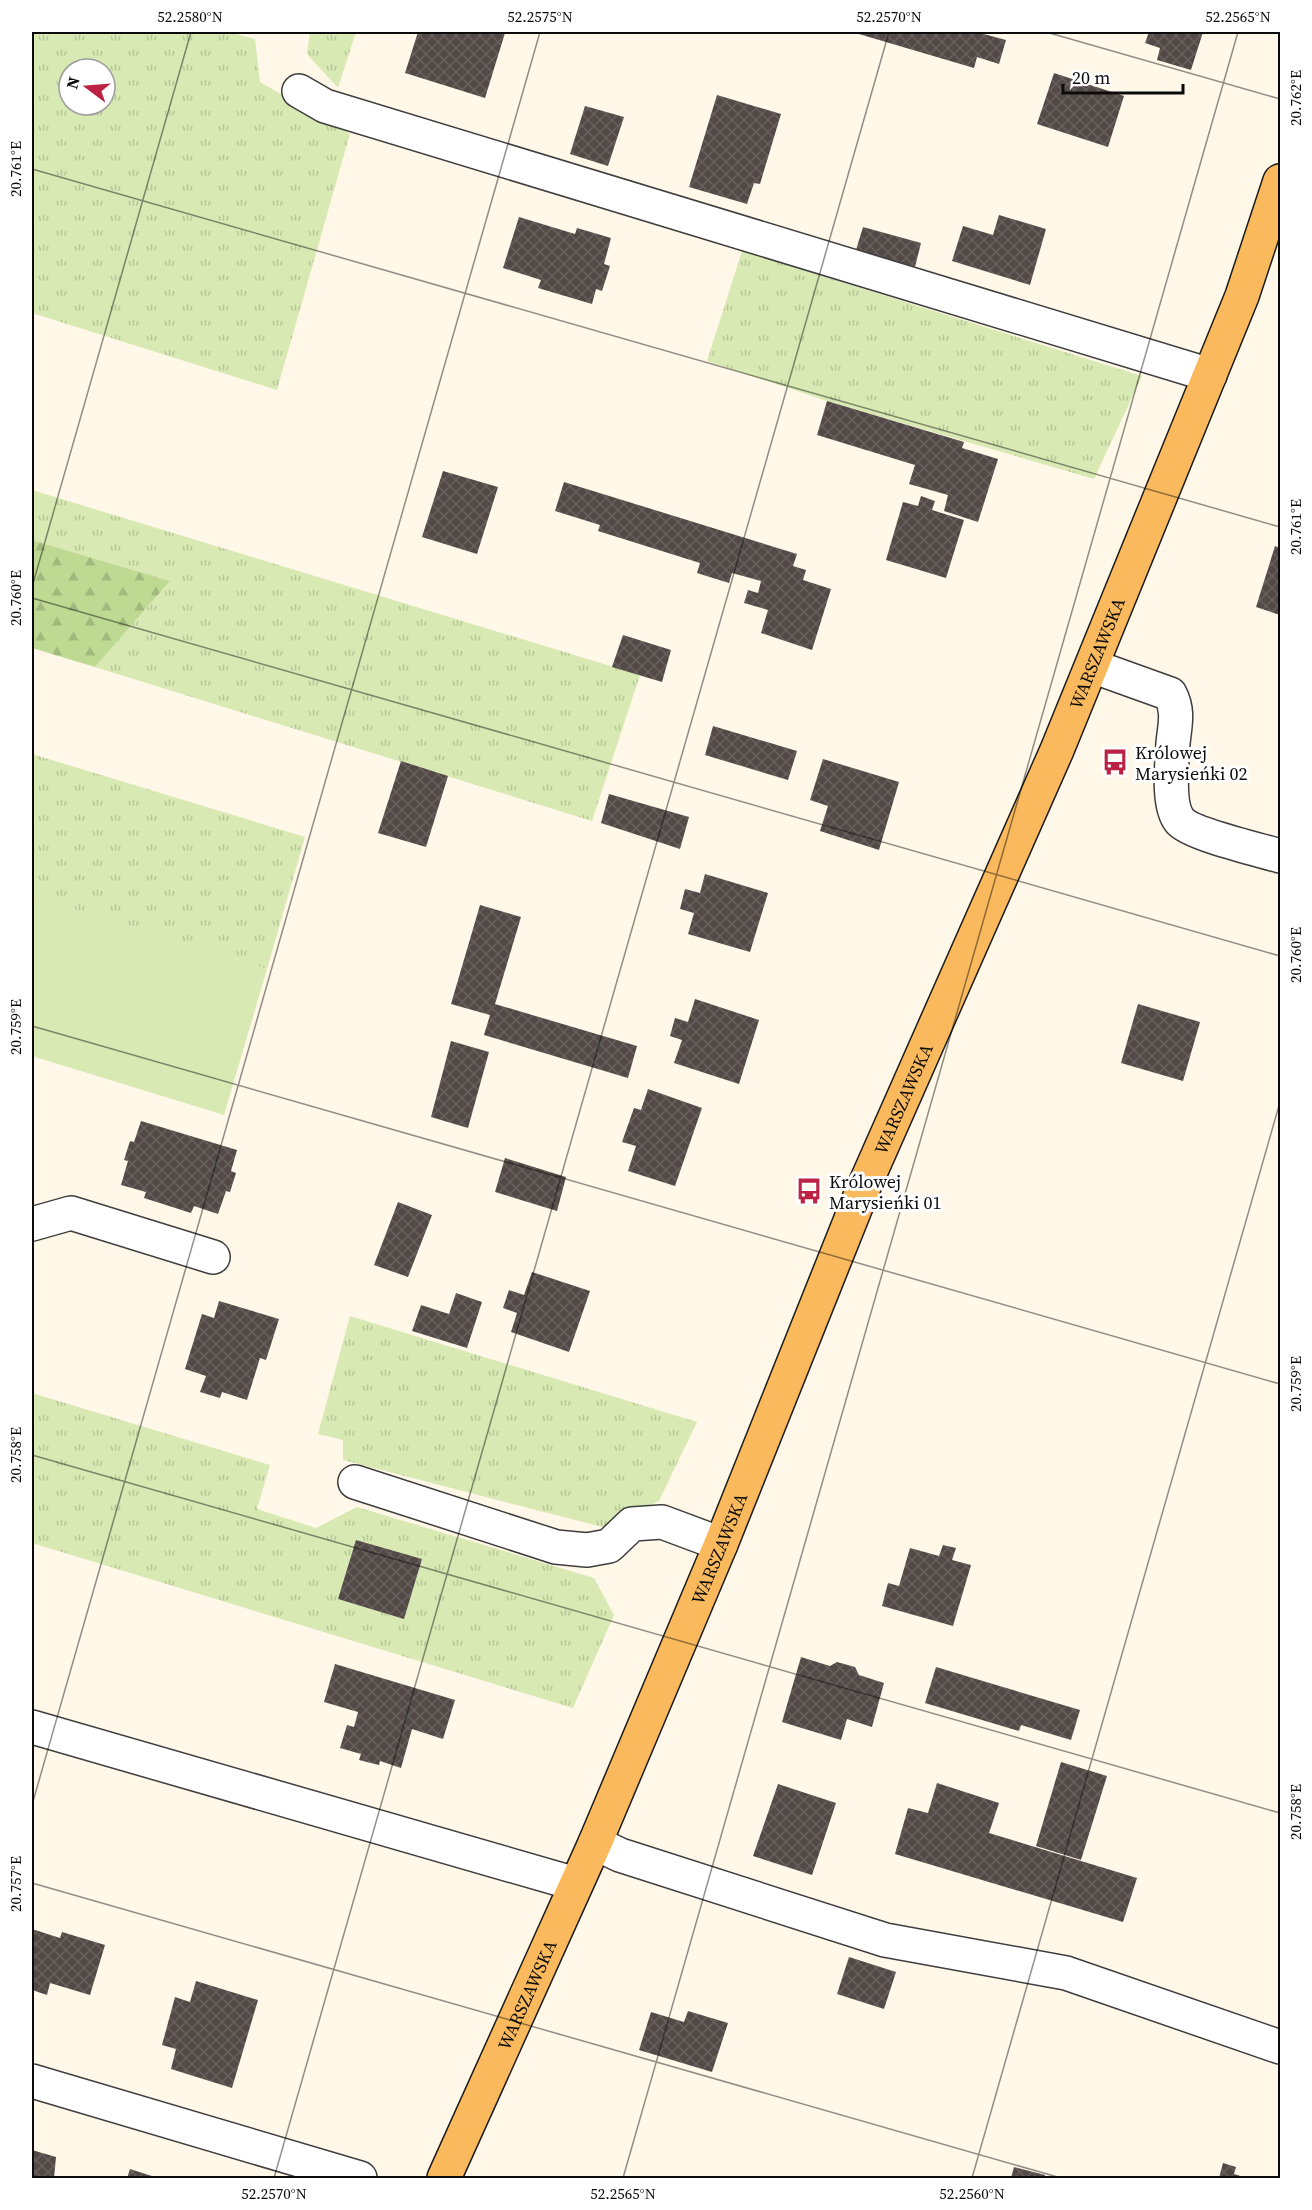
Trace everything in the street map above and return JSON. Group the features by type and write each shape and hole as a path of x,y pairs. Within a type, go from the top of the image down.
{"main road":[{"name":"WARSZAWSKA","path":"444,2178 594,1843 722,1544 863,1189 1092,666 1242,296 1281,181"}],"lane":[{"path":"299,91 325,106 1210,375"},
{"path":"1092,666 1170,694 1177,708 1171,776 1173,804 1179,820 1193,829 1281,856"},
{"path":"32,1224 71,1213 213,1257"},
{"path":"355,1482 556,1547 587,1550 609,1546 632,1524 662,1522 722,1544"},
{"path":"32,1727 576,1884"},
{"path":"594,1843 620,1855 885,1940 1066,1973 1281,2047"},
{"path":"32,2081 360,2178"}],"green space":[{"path":"32,32 228,32 255,39 260,82 350,134 277,390 32,313"},
{"path":"310,32 356,32 338,88 307,54"},
{"path":"742,251 1142,376 1094,479 827,401 707,361"},
{"path":"32,490 640,675 592,821 95,667 170,581 32,540"},
{"path":"32,540 170,581 95,667 32,648"},
{"path":"32,754 305,837 267,969 32,896"},
{"path":"32,896 267,969 224,1115 32,1056"},
{"path":"350,1316 697,1422 659,1501 602,1527 343,1460 343,1440 318,1434"},
{"path":"32,1393 270,1465 257,1509 316,1528 357,1507 594,1578 614,1615 573,1708 32,1543"}],"building":[{"path":"418,32 505,33 485,98 405,73"},
{"path":"852,32 976,32 1006,40 999,64 977,57 974,68"},
{"path":"1149,32 1203,32 1191,70 1157,60 1160,48 1145,43"},
{"path":"1054,73 1124,96 1108,147 1037,124"},
{"path":"717,95 781,114 760,184 754,183 747,204 689,187"},
{"path":"585,106 624,117 608,166 570,154"},
{"path":"999,215 1046,229 1030,285 952,261 963,226 993,235"},
{"path":"519,217 575,234 577,228 611,238 604,264 610,266 602,291 596,289 592,304 538,288 541,280 503,268"},
{"path":"863,227 921,243 915,267 856,250"},
{"path":"827,401 964,442 962,448 998,459 978,522 944,511 948,495 909,484 915,465 817,435"},
{"path":"443,471 498,487 477,554 422,537"},
{"path":"564,482 797,554 793,566 806,570 803,580 831,589 812,650 761,633 768,610 744,603 748,590 758,593 761,581 732,573 729,583 697,573 700,563 598,531 600,525 555,511"},
{"path":"921,496 935,501 932,510 964,520 946,578 886,560 903,502 918,506"},
{"path":"1275,546 1280,548 1280,615 1256,607"},
{"path":"623,635 671,650 662,682 612,667"},
{"path":"713,726 797,751 788,780 705,755"},
{"path":"823,759 899,782 879,850 820,831 828,806 810,800"},
{"path":"401,761 448,776 426,847 378,833"},
{"path":"609,794 689,817 680,849 601,823"},
{"path":"705,874 768,893 750,952 688,934 694,913 680,909 685,889 700,893"},
{"path":"480,905 521,917 495,1004 637,1046 628,1078 484,1035 490,1015 451,1004"},
{"path":"695,999 759,1020 739,1084 674,1063 682,1040 670,1036 675,1018 688,1022"},
{"path":"1138,1004 1200,1022 1183,1081 1121,1063"},
{"path":"451,1041 489,1052 468,1128 431,1117"},
{"path":"648,1089 702,1108 675,1186 628,1171 636,1146 622,1142 634,1108 641,1110"},
{"path":"141,1121 237,1150 231,1171 236,1173 230,1192 226,1191 218,1214 194,1206 191,1213 144,1198 146,1192 121,1185 128,1161 124,1160 130,1141 134,1142"},
{"path":"505,1158 566,1177 557,1211 495,1192"},
{"path":"398,1202 432,1215 408,1277 374,1265"},
{"path":"532,1272 590,1291 569,1352 511,1332 517,1313 503,1308 509,1290 524,1295"},
{"path":"456,1293 482,1302 467,1348 412,1331 421,1305 449,1314"},
{"path":"219,1301 279,1319 266,1360 260,1358 247,1400 222,1392 220,1398 200,1392 206,1376 185,1369 202,1314 214,1318"},
{"path":"356,1540 422,1559 404,1619 338,1599"},
{"path":"943,1545 956,1548 952,1560 971,1565 953,1626 882,1606 888,1583 899,1586 910,1548 939,1556"},
{"path":"801,1657 830,1666 837,1662 855,1667 859,1675 884,1683 872,1727 847,1719 841,1740 782,1722"},
{"path":"335,1664 455,1700 443,1739 412,1729 401,1768 380,1761 379,1765 359,1760 361,1754 340,1748 347,1725 354,1727 358,1712 324,1702"},
{"path":"936,1667 1080,1710 1071,1740 1021,1725 1019,1731 925,1703"},
{"path":"1061,1762 1107,1776 1081,1860 1036,1846"},
{"path":"937,1783 999,1803 989,1833 1137,1878 1123,1922 895,1854 908,1808 928,1813"},
{"path":"778,1784 836,1803 812,1875 753,1856"},
{"path":"32,1929 60,1938 62,1932 105,1945 90,1995 50,1983 47,1995 32,1990"},
{"path":"849,1957 896,1972 884,2009 837,1994"},
{"path":"196,1981 258,2000 232,2088 171,2069 176,2049 162,2045 175,1997 190,2002"},
{"path":"688,2011 728,2023 712,2072 639,2050 651,2012 684,2022"},
{"path":"32,2150 56,2157 54,2178 32,2178"},
{"path":"1223,2163 1236,2167 1234,2174 1247,2178 1219,2178"},
{"path":"1014,2167 1045,2175 1044,2178 1011,2178"},
{"path":"130,2169 158,2178 127,2178"}],"place":[{"name":"Królowej Marysieńki 02","path":"1115,762"},
{"name":"Królowej Marysieńki 01","path":"809,1191"}]}
